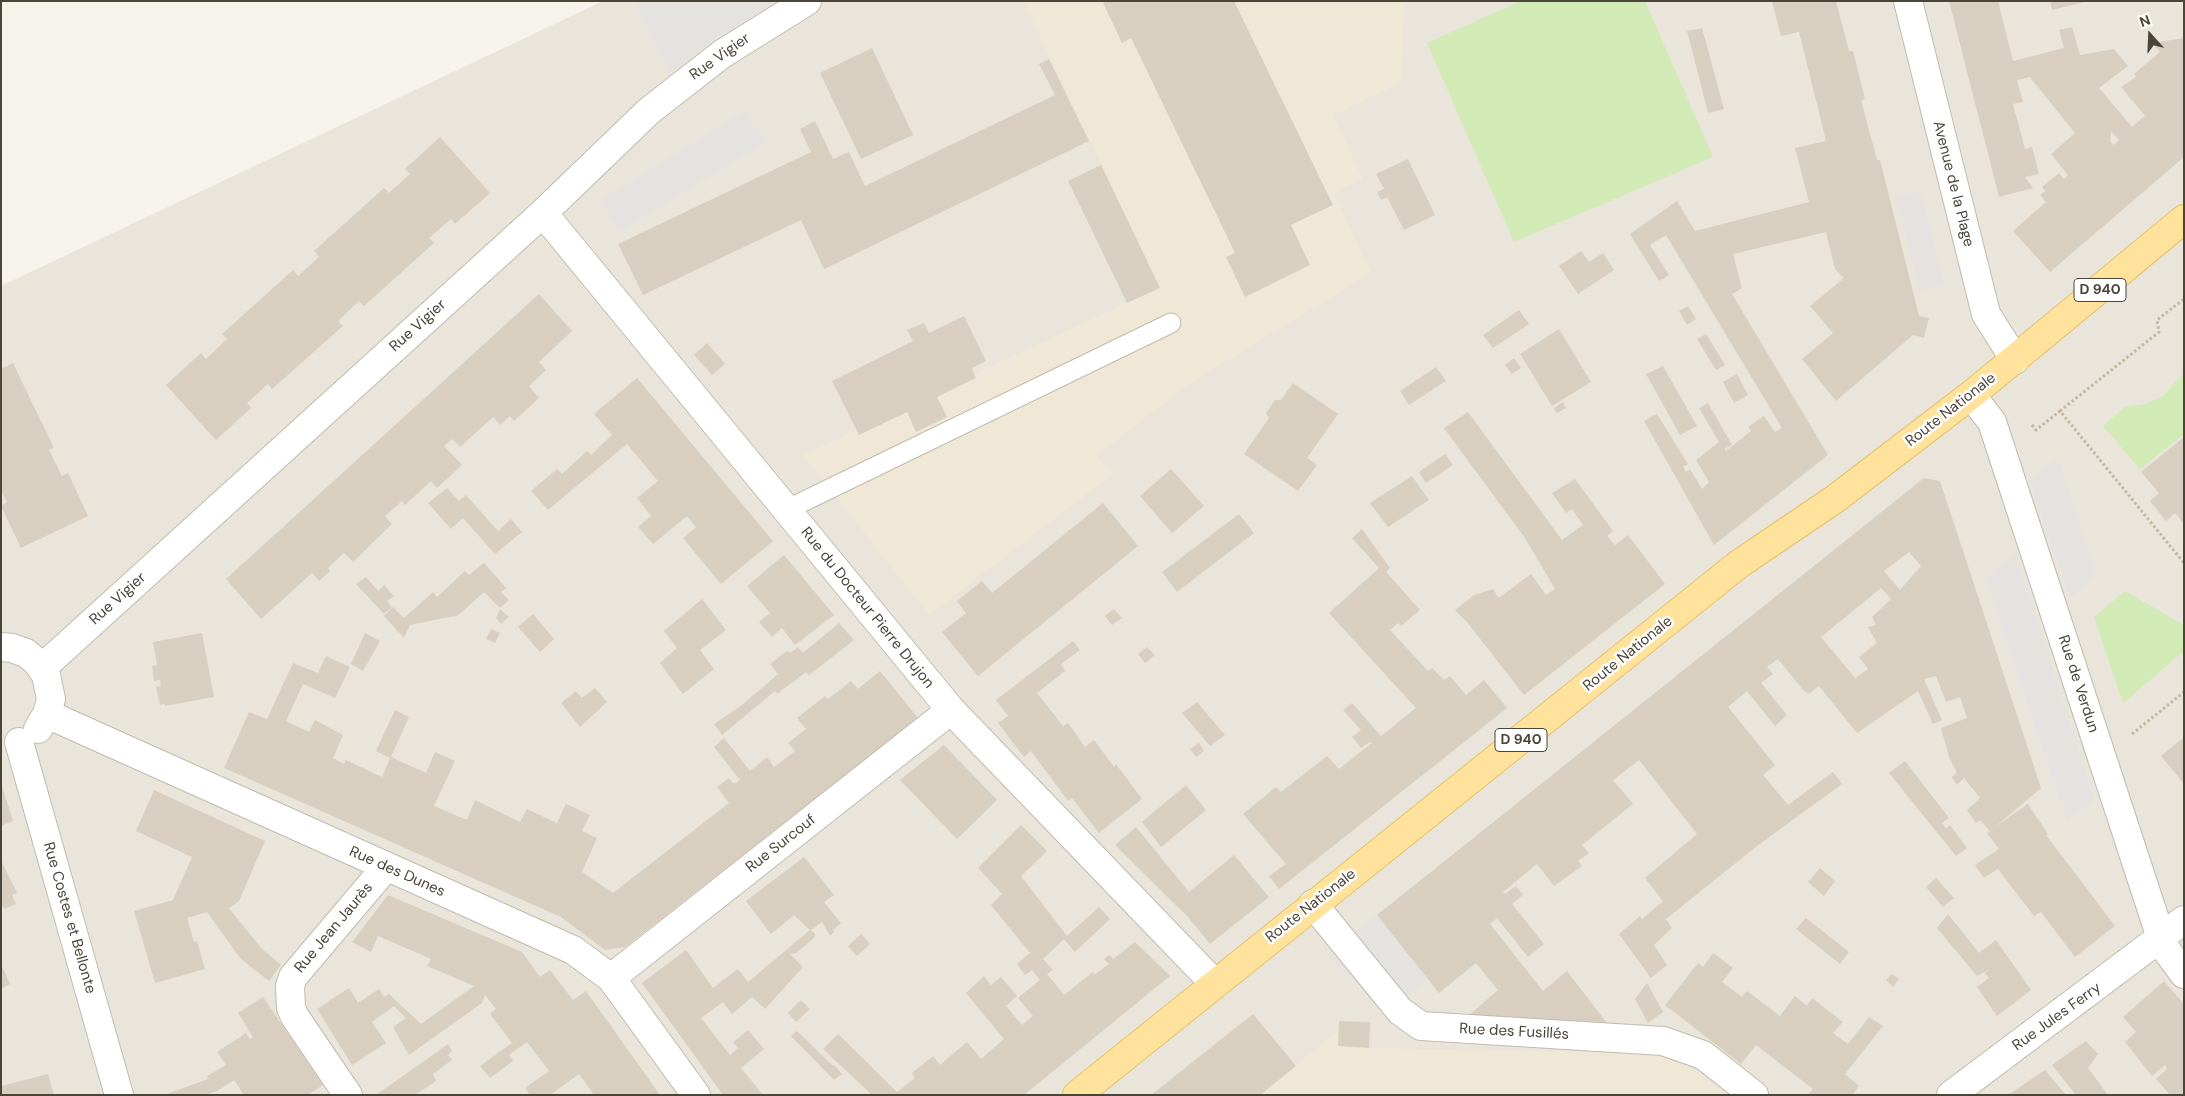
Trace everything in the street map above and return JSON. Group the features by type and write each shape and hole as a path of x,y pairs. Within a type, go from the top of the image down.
{"main road":[{"name":"Route Nationale","path":"1077,1095 1214,983 1739,564 1842,494 1972,395 2184,219"}],"street":[{"name":"Rue Vigier","path":"42,668 542,213 624,133 679,86 722,54 807,1"},
{"name":"Avenue de la Plage","path":"1908,1 1986,314 2015,360"},
{"name":"Rue du Docteur Pierre Drujon","path":"542,213 951,710 1214,983"},
{"name":"Rue de Verdun","path":"1972,395 1992,422 2161,938 2166,951 2184,974"},
{"path":"1,647 12,648 26,653 42,668 50,691 47,714 39,728 10,744"},
{"name":"Rue Surcouf","path":"611,978 951,710"},
{"name":"Rue des Dunes","path":"47,714 573,950 611,978 696,1095"},
{"name":"Rue Costes et Bellonte","path":"10,744 119,1095"},
{"name":"Rue Jean Jaurès","path":"348,1095 295,1018 291,1008 290,986 293,977 386,867"},
{"name":"Rue des Fusillés","path":"1313,904 1400,1011 1421,1026 1663,1041 1703,1055 1754,1095"},
{"name":"Rue Jules Ferry","path":"1951,1095 2184,920"}],"lane":[{"path":"786,510 1171,322"}],"path":[{"path":"1992,422 2016,406 2036,430 2159,332 2157,320 2184,299"},
{"path":"2060,411 2184,563"},
{"path":"2102,759 2184,692"}],"shaded area":[{"path":"603,1 2184,1 2184,1095 1,1095 1,286"},
{"path":"634,1 776,1 722,35 670,74"},
{"path":"1023,1 1404,1 1402,82 1333,115 1363,179 1334,193 1371,273 1192,382 1097,455 1113,474 929,615 803,455 1160,287"},
{"path":"746,110 766,142 619,232 599,201"},
{"path":"1920,190 1945,285 1920,291 1895,197"},
{"path":"2058,458 2096,573 2070,598 2029,478"},
{"path":"2015,554 2095,799 2067,821 1986,577"},
{"path":"1377,915 1427,979 1387,1011 1327,955"},
{"path":"1339,1021 1370,1022 1369,1048 1658,1054 1687,1066 1728,1095 1260,1095 1338,1030"}],"green space":[{"path":"1521,1 1645,1 1713,157 1514,242 1427,43"},
{"path":"2184,373 2184,434 2140,469 2103,426 2125,407 2146,404 2164,395"},
{"path":"2125,591 2184,625 2184,651 2123,703 2094,617"}],"building":[{"path":"1106,1 1234,1 1333,205 1291,225 1310,265 1245,297 1226,257 1235,253 1131,38 1122,43 1103,3"},
{"path":"1772,1 1836,1 1849,51 1853,51 1865,99 1861,100 1877,160 1880,160 1919,316 1929,318 1924,338 1913,335 1836,401 1802,359 1833,333 1810,306 1844,278 1835,269 1826,232 1733,254 1742,288 1732,294 1828,455 1714,545 1644,421 1657,414 1688,464 1683,467 1686,472 1690,469 1702,489 1709,482 1696,460 1719,442 1699,408 1708,403 1732,445 1724,449 1726,451 1751,431 1748,427 1764,416 1775,432 1782,428 1666,235 1650,245 1669,275 1659,281 1630,234 1677,201 1695,231 1809,202 1795,148 1826,141 1799,32 1781,36"},
{"path":"1949,1 1998,1 2013,61 2064,48 2059,30 2072,27 2080,55 2114,49 2128,66 2099,88 2132,127 2145,116 2121,87 2136,77 2134,74 2160,52 2152,43 2184,38 2184,157 2050,272 2013,231 2046,202 2040,195 2045,191 2042,187 2059,173 2064,179 2068,175 2051,154 2075,133 2030,77 2017,80 2023,102 2013,104 2025,149 2032,147 2039,174 2025,177 2033,188 1999,197","holes":["2111,131 2119,140 2114,145 2110,142"]},
{"path":"2050,1 2085,1 2085,2 2052,10"},
{"path":"1702,28 1724,109 1708,113 1687,31"},
{"path":"872,48 913,135 861,159 820,73"},
{"path":"1049,59 1089,141 824,269 801,220 643,295 618,244 811,152 800,129 815,121 833,159 849,152 865,186 1055,95 1039,64"},
{"path":"440,137 490,193 455,224 451,219 429,238 434,243 364,306 359,301 338,321 343,326 272,389 268,384 247,403 251,408 216,440 166,385 201,353 206,359 227,339 222,334 293,270 298,276 319,257 314,251 384,188 389,193 410,174 405,169"},
{"path":"1408,159 1435,215 1404,230 1387,197 1381,200 1377,192 1384,189 1376,174"},
{"path":"1101,165 1160,288 1127,303 1068,181"},
{"path":"1581,251 1589,262 1603,253 1614,270 1578,294 1559,266"},
{"path":"539,294 572,331 539,362 546,370 529,386 539,398 514,421 510,416 500,425 493,417 460,447 452,439 444,446 462,465 437,488 431,481 405,505 402,501 385,516 392,524 353,562 344,553 328,568 330,571 319,581 312,573 261,619 226,579"},
{"path":"1688,306 1696,319 1687,325 1679,311"},
{"path":"1519,310 1529,324 1493,348 1483,335"},
{"path":"964,316 986,361 972,368 976,378 937,397 947,417 916,432 907,412 859,435 832,381 913,341 907,330 924,323 929,333"},
{"path":"1559,329 1591,382 1552,406 1520,354"},
{"path":"1706,334 1725,365 1716,370 1697,339"},
{"path":"707,343 725,364 712,375 694,355"},
{"path":"1514,358 1521,368 1512,374 1505,365"},
{"path":"13,363 54,448 49,450 62,476 68,473 88,516 21,548 1,506 7,502 1,490 1,369"},
{"path":"1663,366 1697,426 1680,435 1646,374"},
{"path":"1436,367 1446,381 1409,405 1400,391"},
{"path":"1737,374 1748,395 1734,403 1723,382"},
{"path":"637,378 773,541 721,584 683,538 696,527 687,516 653,544 638,527 651,516 637,498 658,481 627,444 548,510 531,491 557,469 562,474 587,451 591,455 612,435 594,414"},
{"path":"1293,383 1338,414 1307,458 1317,465 1298,491 1244,454 1269,418 1266,413 1275,400 1281,400"},
{"path":"1563,402 1566,408 1557,413 1554,408"},
{"path":"1468,412 1562,540 1583,525 1572,509 1566,513 1552,493 1575,479 1613,531 1607,536 1615,545 1628,535 1665,584 1524,695 1467,622 1455,610 1474,595 1493,589 1499,598 1531,574 1546,595 1555,589 1525,538 1444,428"},
{"path":"2184,437 2184,524 2175,513 2166,521 2150,501 2159,493 2141,472"},
{"path":"1445,454 1453,465 1426,483 1419,472"},
{"path":"1171,469 1204,506 1172,533 1140,496"},
{"path":"1412,476 1429,500 1388,527 1370,503"},
{"path":"1924,478 1940,481 2041,788 1995,827 2028,804 2048,834 2046,835 2115,926 2075,957 2041,912 2034,916 1998,869 1984,878 1975,865 1999,849 1987,833 1990,831 1980,820 1976,823 1967,810 1980,798 1964,778 1957,785 1952,777 1957,773 1949,757 1941,728 1967,718 1960,697 1946,702 1936,676 1924,679 1942,720 1933,724 1918,691 1857,733 1819,686 1809,694 1803,690 1778,659 1767,667 1773,674 1761,683 1787,715 1775,726 1747,691 1728,707 1775,765 1763,775 1788,805 1833,772 1842,784 1757,846 1666,919 1672,928 1654,945 1667,965 1651,978 1619,934 1640,916 1642,919 1663,901 1645,878 1697,834 1639,760 1613,780 1633,804 1582,845 1589,853 1578,861 1582,866 1554,886 1537,864 1503,892 1505,894 1516,886 1523,895 1512,904 1544,944 1528,957 1497,918 1490,924 1543,991 1567,971 1606,1022 1467,1017 1498,990 1476,963 1439,993 1377,915","holes":["1909,552 1921,566 1900,590 1884,571","1881,588 1891,599 1872,617 1876,625 1868,627 1877,643 1859,657 1868,669 1855,678 1821,637"]},
{"path":"447,488 459,501 466,495 498,531 511,519 522,532 495,554 463,518 451,529 428,503"},
{"path":"1103,503 1138,546 978,676 942,632 966,613 957,601 982,581 992,593"},
{"path":"1239,514 1254,533 1177,592 1162,572"},
{"path":"1362,529 1390,568 1386,572 1420,610 1401,626 1398,623 1390,630 1428,671 1432,668 1444,680 1450,676 1466,695 1484,680 1507,708 1279,889 1269,876 1286,864 1243,814 1276,787 1281,792 1327,756 1339,769 1372,743 1370,742 1361,748 1352,737 1361,730 1343,710 1352,703 1381,736 1416,708 1329,613 1379,568 1352,538"},
{"path":"784,555 834,615 795,645 782,628 772,637 759,622 770,613 747,586"},
{"path":"484,563 506,588 501,592 509,600 500,608 484,592 456,617 410,625 404,638 384,616 393,607 404,618 433,592 437,597 465,571 469,575"},
{"path":"366,577 378,591 384,585 394,596 387,601 392,607 384,614 356,584"},
{"path":"702,599 726,630 700,650 714,669 683,694 660,663 677,648 664,631"},
{"path":"500,609 509,617 501,624 496,618"},
{"path":"1114,609 1122,618 1112,625 1105,616"},
{"path":"533,614 554,639 540,652 518,627"},
{"path":"839,623 854,640 809,675 806,672 777,694 775,691 722,735 714,724 742,705 778,674 770,664 787,651 790,653 798,647 803,653"},
{"path":"491,629 500,633 495,643 486,639"},
{"path":"202,633 214,697 165,706 165,704 160,705 156,687 161,686 160,680 154,681 152,666 157,665 153,642"},
{"path":"365,633 380,641 363,671 351,664"},
{"path":"1073,641 1080,650 1061,664 1065,671 1037,693 1063,726 1068,723 1085,747 1094,740 1114,767 1116,764 1142,799 1099,833 1072,798 1068,801 1031,751 1024,757 998,723 1008,716 996,700"},
{"path":"1147,647 1155,655 1145,663 1138,654"},
{"path":"326,656 350,667 335,698 303,684 286,721 309,732 315,720 343,735 333,758 344,764 346,760 382,777 390,758 376,751 395,710 409,717 391,757 426,773 435,752 455,761 434,806 467,820 475,800 520,822 527,809 557,823 566,804 590,815 582,831 597,838 582,872 613,893 729,803 717,787 729,778 734,784 740,780 714,747 724,738 750,771 767,757 774,767 795,751 788,743 806,729 797,718 825,696 828,699 851,681 858,689 880,671 918,718 625,947 605,950 561,917 224,768 249,712 267,719 293,663 318,673"},
{"path":"595,688 607,702 580,727 561,703 576,691 582,698"},
{"path":"1197,702 1225,735 1210,746 1182,713"},
{"path":"2184,737 2184,784 2161,756"},
{"path":"1199,743 1204,751 1196,757 1190,749"},
{"path":"944,745 997,800 957,839 900,780"},
{"path":"1905,761 1949,818 1942,823 1946,828 1950,825 1967,848 1956,856 1889,773"},
{"path":"1,783 13,821 1,826"},
{"path":"1186,785 1206,810 1161,847 1142,822"},
{"path":"154,790 265,841 239,901 229,908 261,948 281,965 269,981 241,959 207,912 187,918 194,942 197,941 205,969 155,983 134,911 173,900 192,857 136,831"},
{"path":"1021,825 1047,851 1021,876 1067,936 1099,907 1110,919 1075,952 1064,939 1043,959 1053,970 1047,974 1064,995 1093,972 1094,975 1109,964 1104,959 1109,955 1113,959 1135,942 1170,976 1024,1095 872,1095 823,1049 838,1034 897,1092 915,1078 912,1073 933,1056 940,1065 967,1042 981,1059 1004,1039 966,993 984,976 991,985 1001,977 1017,996 1006,1006 1022,1025 1033,1016 1018,998 1040,980 1032,970 1025,975 1017,964 1030,953 991,905 1002,894 978,868"},
{"path":"1136,827 1189,892 1234,855 1269,897 1210,944 1188,917 1115,845"},
{"path":"804,857 834,895 824,902 841,923 833,930 834,932 830,936 822,922 811,930 815,934 814,938 796,953 790,954 803,967 765,1009 752,997 732,1014 723,1002 701,1018 730,1055 738,1048 733,1042 748,1030 764,1049 741,1068 763,1095 723,1095 642,983 686,950 713,988 738,969 748,982 810,930 794,915 771,934 746,901"},
{"path":"1,860 17,893 12,895 16,904 4,909 1,904"},
{"path":"1820,868 1835,881 1824,896 1808,882"},
{"path":"1936,878 1954,898 1943,907 1926,887"},
{"path":"388,895 522,952 540,977 550,970 573,1000 586,991 660,1095 594,1095 579,1074 550,1095 530,1095 525,1088 549,1071 527,1042 509,1055 513,1061 490,1078 480,1066 512,1043 490,1014 496,1009 485,995 482,1003 409,1055 393,1027 406,1018 394,1006 372,1022 386,1043 352,1065 317,1009 349,988 358,1003 379,989 384,997 389,994 421,1024 474,986 427,966 431,959 378,936 371,952 352,942"},
{"path":"1948,914 1979,953 1996,940 2031,990 1997,1016 1977,987 1989,978 1985,973 1990,969 1977,976 1937,928"},
{"path":"1806,918 1849,952 1840,964 1796,929"},
{"path":"861,934 870,944 857,956 848,946"},
{"path":"1713,953 1733,968 1722,982 1742,997 1747,991 1780,1016 1795,996 1807,1006 1812,998 1843,1022 1833,1033 1848,1044 1869,1017 1883,1026 1845,1074 1859,1086 1852,1095 1808,1095 1813,1089 1756,1045 1741,1064 1665,1005 1698,963 1703,967"},
{"path":"1,964 10,984 1,989"},
{"path":"1892,974 1899,979 1893,987 1886,980"},
{"path":"2164,981 2184,1004 2184,1095 2170,1095 2156,1079 2167,1069 2165,1065 2152,1076 2125,1042 2136,1032 2123,1017"},
{"path":"1647,983 1663,1012 1648,1023 1635,999"},
{"path":"263,997 323,1085 308,1095 244,1095 234,1080 217,1091 205,1095 164,1095 208,1079 207,1076 226,1065 217,1052 246,1033 250,1039 253,1037 238,1013"},
{"path":"801,1000 810,1009 796,1022 788,1013"},
{"path":"1253,1014 1296,1066 1260,1095 1151,1095"},
{"path":"1339,1021 1370,1022 1369,1048 1338,1046"},
{"path":"797,1031 842,1074 834,1080 791,1036"},
{"path":"2086,1041 2098,1054 2088,1068 2108,1095 2076,1095 2052,1065"},
{"path":"448,1044 452,1051 448,1055 452,1060 433,1074 436,1081 415,1095 376,1095"},
{"path":"2045,1070 2066,1095 2008,1095"},
{"path":"48,1074 54,1095 1,1095 1,1086"}]}
